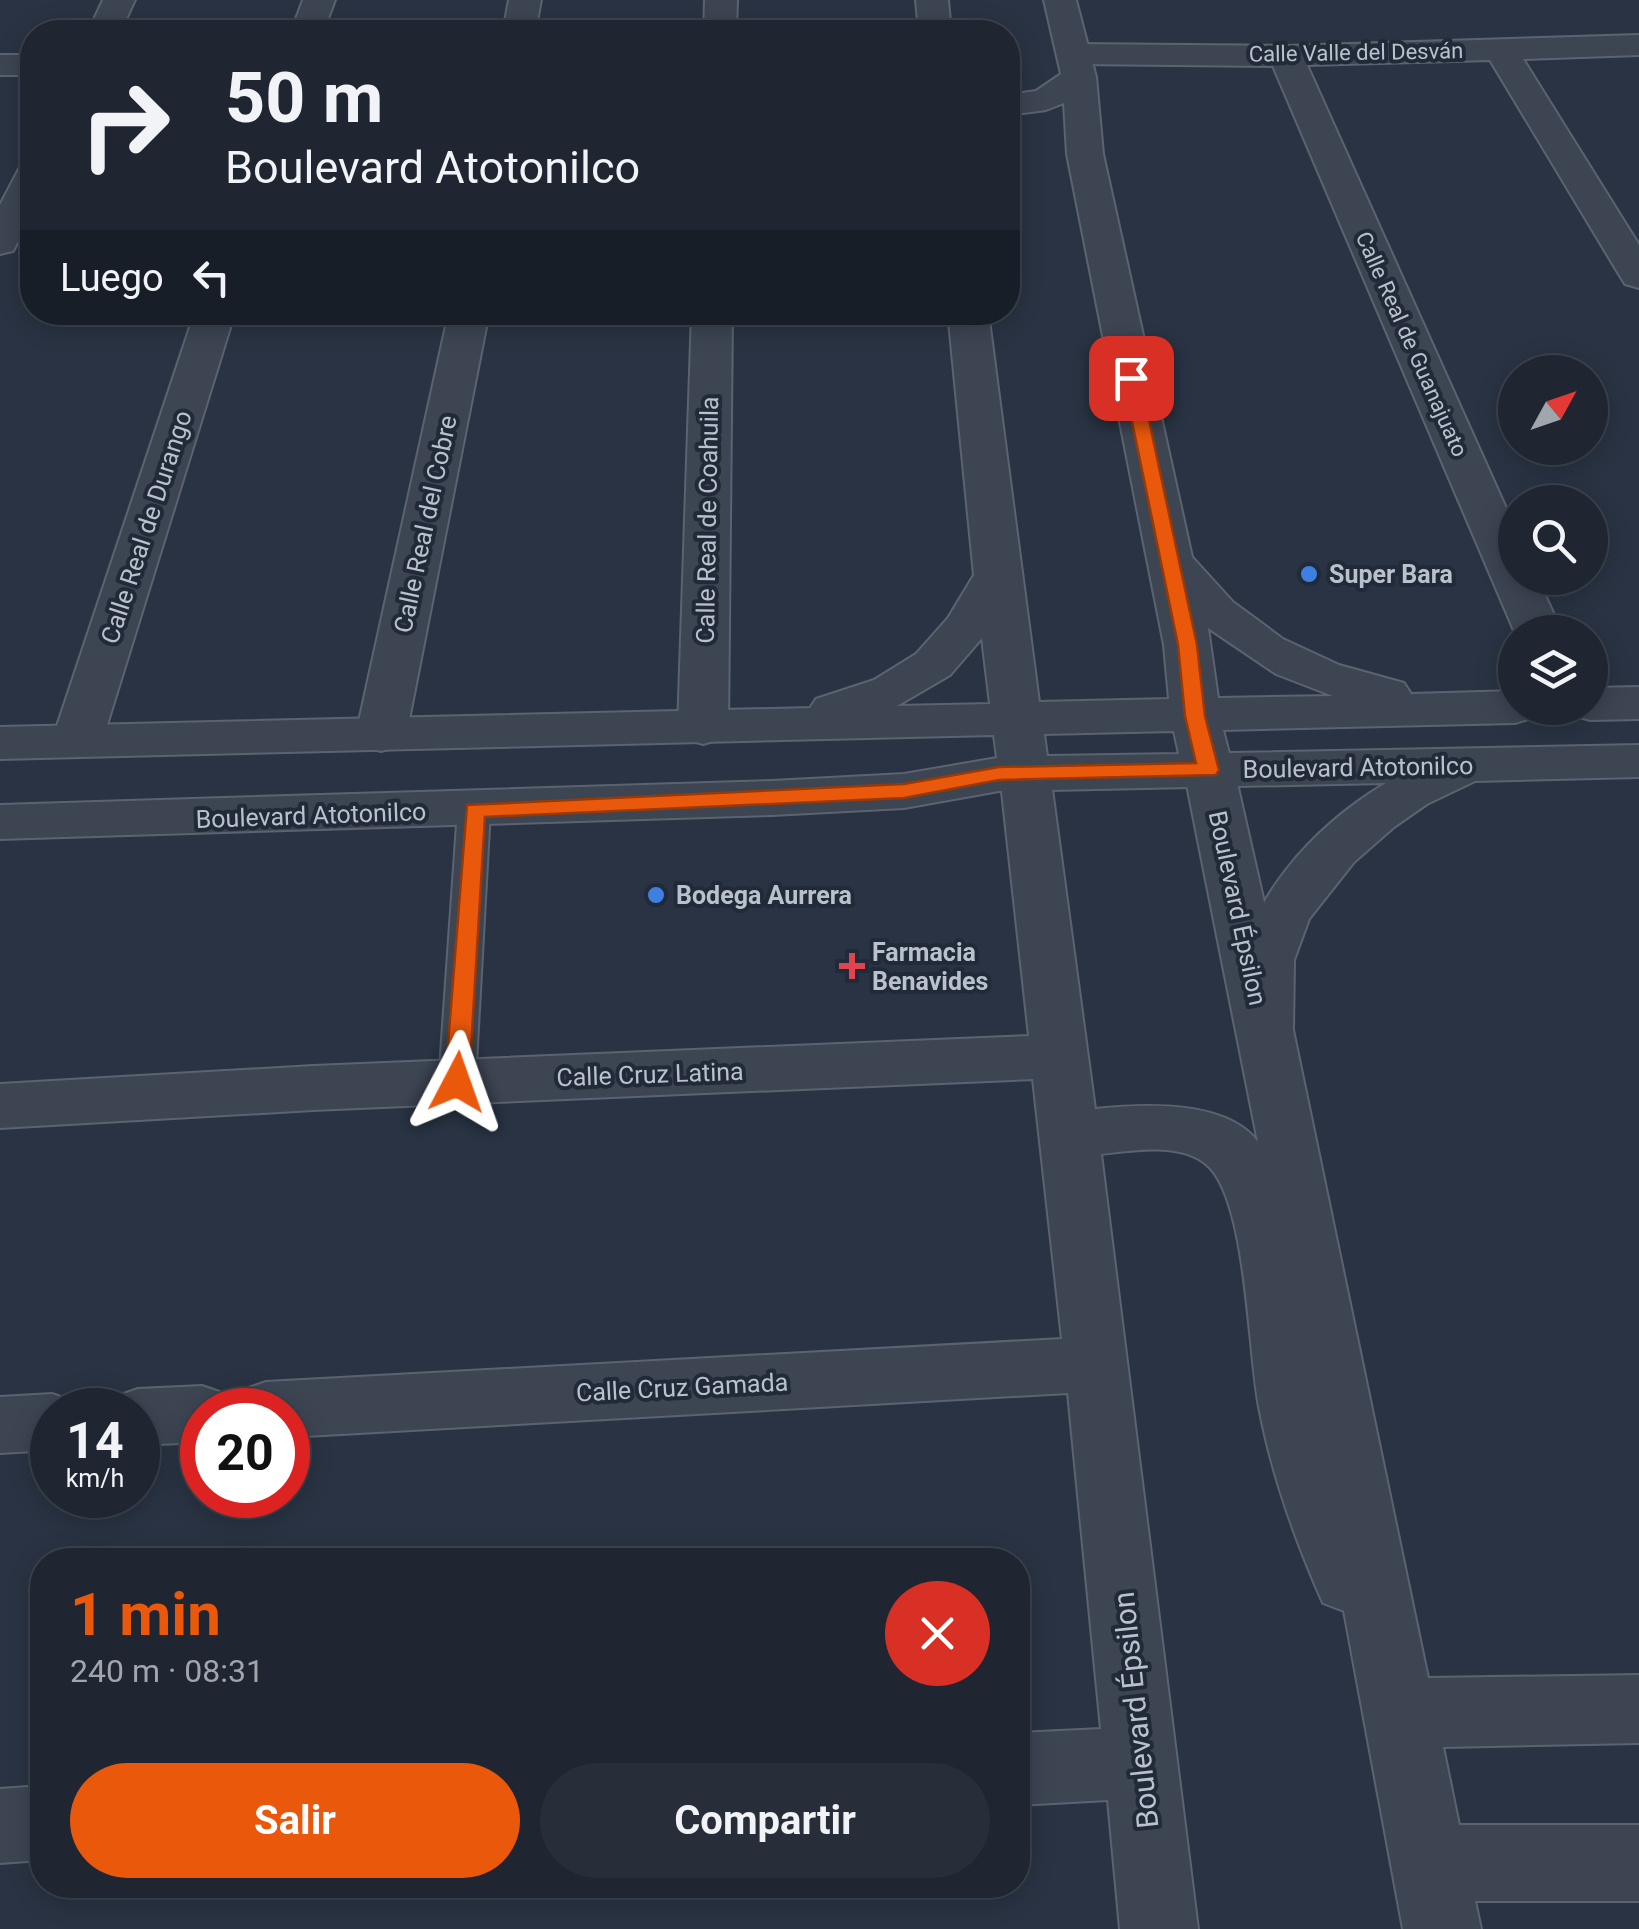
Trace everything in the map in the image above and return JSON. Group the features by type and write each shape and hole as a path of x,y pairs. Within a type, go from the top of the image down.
{"street":[{"name":"Boulevard Épsilon","path":"1060,0 1076,65 1086,154 1188,645 1202,743 1265,1030 1435,1896"},
{"name":"Calle Valle del Desván","path":"1076,65 1639,45"},
{"path":"1500,48 1639,276"},
{"name":"Calle Real de Guanajuato","path":"1286,56 1531,615"},
{"path":"1020,103 1046,100 1076,65"},
{"path":"0,243 20,202"},
{"name":"Calle Real de Durango","path":"78,741 212,325"},
{"name":"Calle Real del Cobre","path":"381,735 465,325"},
{"name":"Calle Real de Coahuila","path":"702,728 712,325"},
{"name":"Boulevard Épsilon","path":"969,325 997,575 1097,1364 1159,1929"},
{"path":"1170,560 1199,597 1232,628 1317,675 1408,699 1498,707"},
{"path":"764,728 860,703 923,674 947,655 964,634 997,575"},
{"path":"1608,704 1639,703"},
{"name":"Boulevard Atotonilco","path":"0,743 764,728 1021,748 1202,743 1498,707"},
{"name":"Boulevard Atotonilco","path":"1202,743 1466,766 1639,761"},
{"name":"Boulevard Atotonilco","path":"0,822 474,810 904,791 999,774 1021,748"},
{"path":"1265,1030 1267,957 1284,920 1312,876 1350,835 1396,800 1466,766"},
{"name":"Calle Cruz Latina","path":"0,1106 1060,1056"},
{"name":"Boulevard Épsilon","path":"1069,1134 1179,1130 1208,1137 1230,1149 1246,1172 1270,1258 1292,1406 1324,1526 1348,1580 1384,1639"},
{"name":"Calle Cruz Gamada","path":"310,1408 1097,1364"},
{"path":"0,1425 30,1423"},
{"path":"1399,1713 1639,1710"},
{"path":"1030,1769 1142,1762"},
{"path":"0,1826 30,1824"},
{"path":"1435,1896 1639,1863"}],"lane":[{"path":"457,1082 474,810"}],"place":[{"name":"Super Bara","path":"1309,574"},
{"name":"Bodega Aurrera","path":"656,895"},
{"name":"Farmacia Benavides","path":"852,966"}],"route":[{"path":"457,1082 474,810 904,791 999,774 1208,770 1195,716 1188,645 1131,378"}]}
